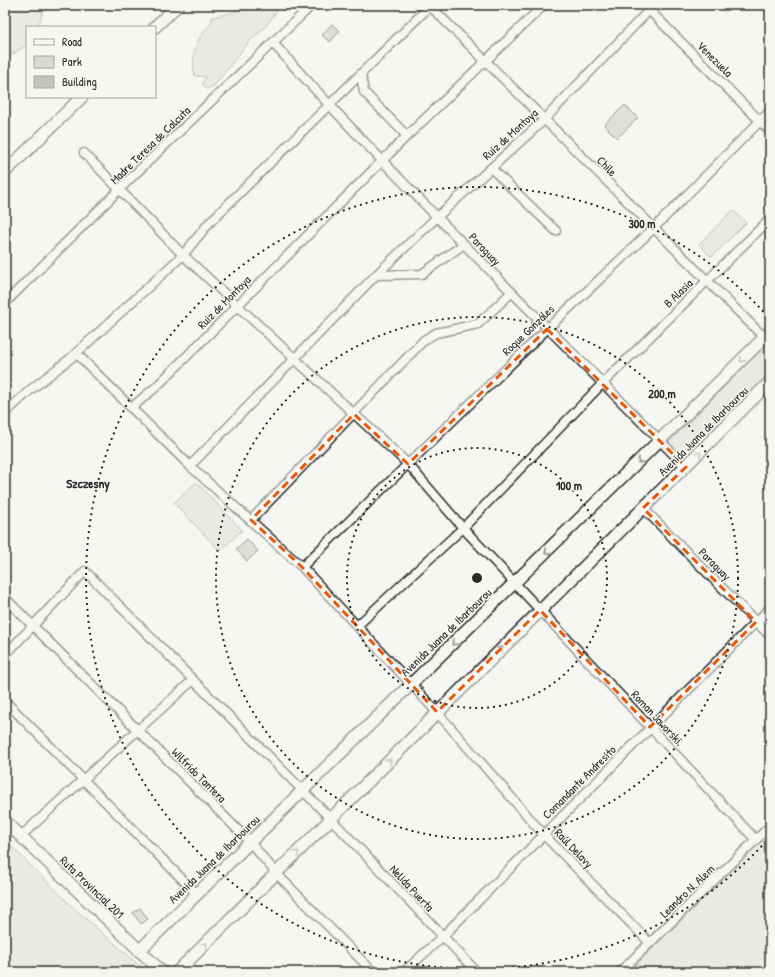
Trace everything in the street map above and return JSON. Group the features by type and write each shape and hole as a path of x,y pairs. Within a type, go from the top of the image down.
{"main road":[{"path":"156,26 178,5"},
{"path":"5,172 81,98"},
{"name":"Avenida Juana de Ibarbourou","path":"139,951 514,583 768,338"},
{"name":"Avenida Juana de Ibarbourou","path":"177,972 770,382"},
{"name":"Ruta Provincial 201","path":"5,821 161,972"}],"street":[{"name":"Madre Teresa de Calcuta","path":"5,303 121,190 135,174 312,5"},
{"name":"Chile","path":"430,5 654,228 706,282 768,338"},
{"path":"5,413 76,354 183,255 209,223 430,5"},
{"name":"Ruiz de Montoya","path":"131,408 156,387 407,136 544,5"},
{"name":"Ruiz de Montoya","path":"190,466 376,275 437,217 544,120 649,7"},
{"name":"Venezuela","path":"649,7 770,131"},
{"name":"Paraguay","path":"273,43 329,106 511,293 686,467"},
{"path":"361,74 364,92 407,136"},
{"name":"Roque Gonzáles","path":"302,567 547,329 654,228 770,111"},
{"name":"Roman Jaworski","path":"84,153 183,255 408,464 463,528 756,840"},
{"path":"491,168 556,231"},
{"name":"B Alasia","path":"358,625 463,528 602,384 770,219"},
{"path":"376,275 422,274 464,244"},
{"path":"251,520 424,340 436,333 478,324 511,293"},
{"path":"76,354 190,466"},
{"name":"Raúl Delavy","path":"190,466 302,567 358,625 437,712 544,835 650,943"},
{"name":"Paraguay","path":"643,508 770,636"},
{"name":"Nelida Puerta","path":"32,626 85,571 331,819 477,972"},
{"name":"Wilfrido Tantera","path":"5,598 250,843 277,874 373,972"},
{"name":"Comandante Andresito","path":"404,972 442,937 770,608"},
{"path":"5,655 32,626"},
{"path":"21,836 193,680"},
{"path":"5,701 197,894"},
{"name":"Leandro N. Alem","path":"620,972 770,826"}],"highlighted area":[{"path":"547,329 686,467 643,508 756,622 650,727 540,610 437,712 302,567 251,520 354,414 408,464"}],"green space":[{"path":"5,5 55,5 43,11 38,26 26,26 26,46 5,59"},
{"path":"256,5 281,5 266,26 246,45 215,85 207,89 202,84 206,77 195,76 193,61 196,47 201,35 211,24 212,17 231,13 236,8 251,7"},
{"path":"733,210 746,223 711,257 699,244"},
{"path":"765,351 770,356 770,377 687,459 681,462 668,450 669,442 758,353"},
{"path":"196,482 242,530 220,551 174,503"},
{"path":"770,832 770,972 629,972"},
{"path":"5,840 76,910 147,972 5,972"}],"building":[{"path":"332,24 340,31 330,42 322,35"},
{"path":"625,105 638,118 617,138 604,125"},
{"path":"247,539 258,551 247,561 236,549"},
{"path":"140,908 148,919 141,924 133,913"}],"district":[{"name":"Szczesny","path":"88,483"}]}
